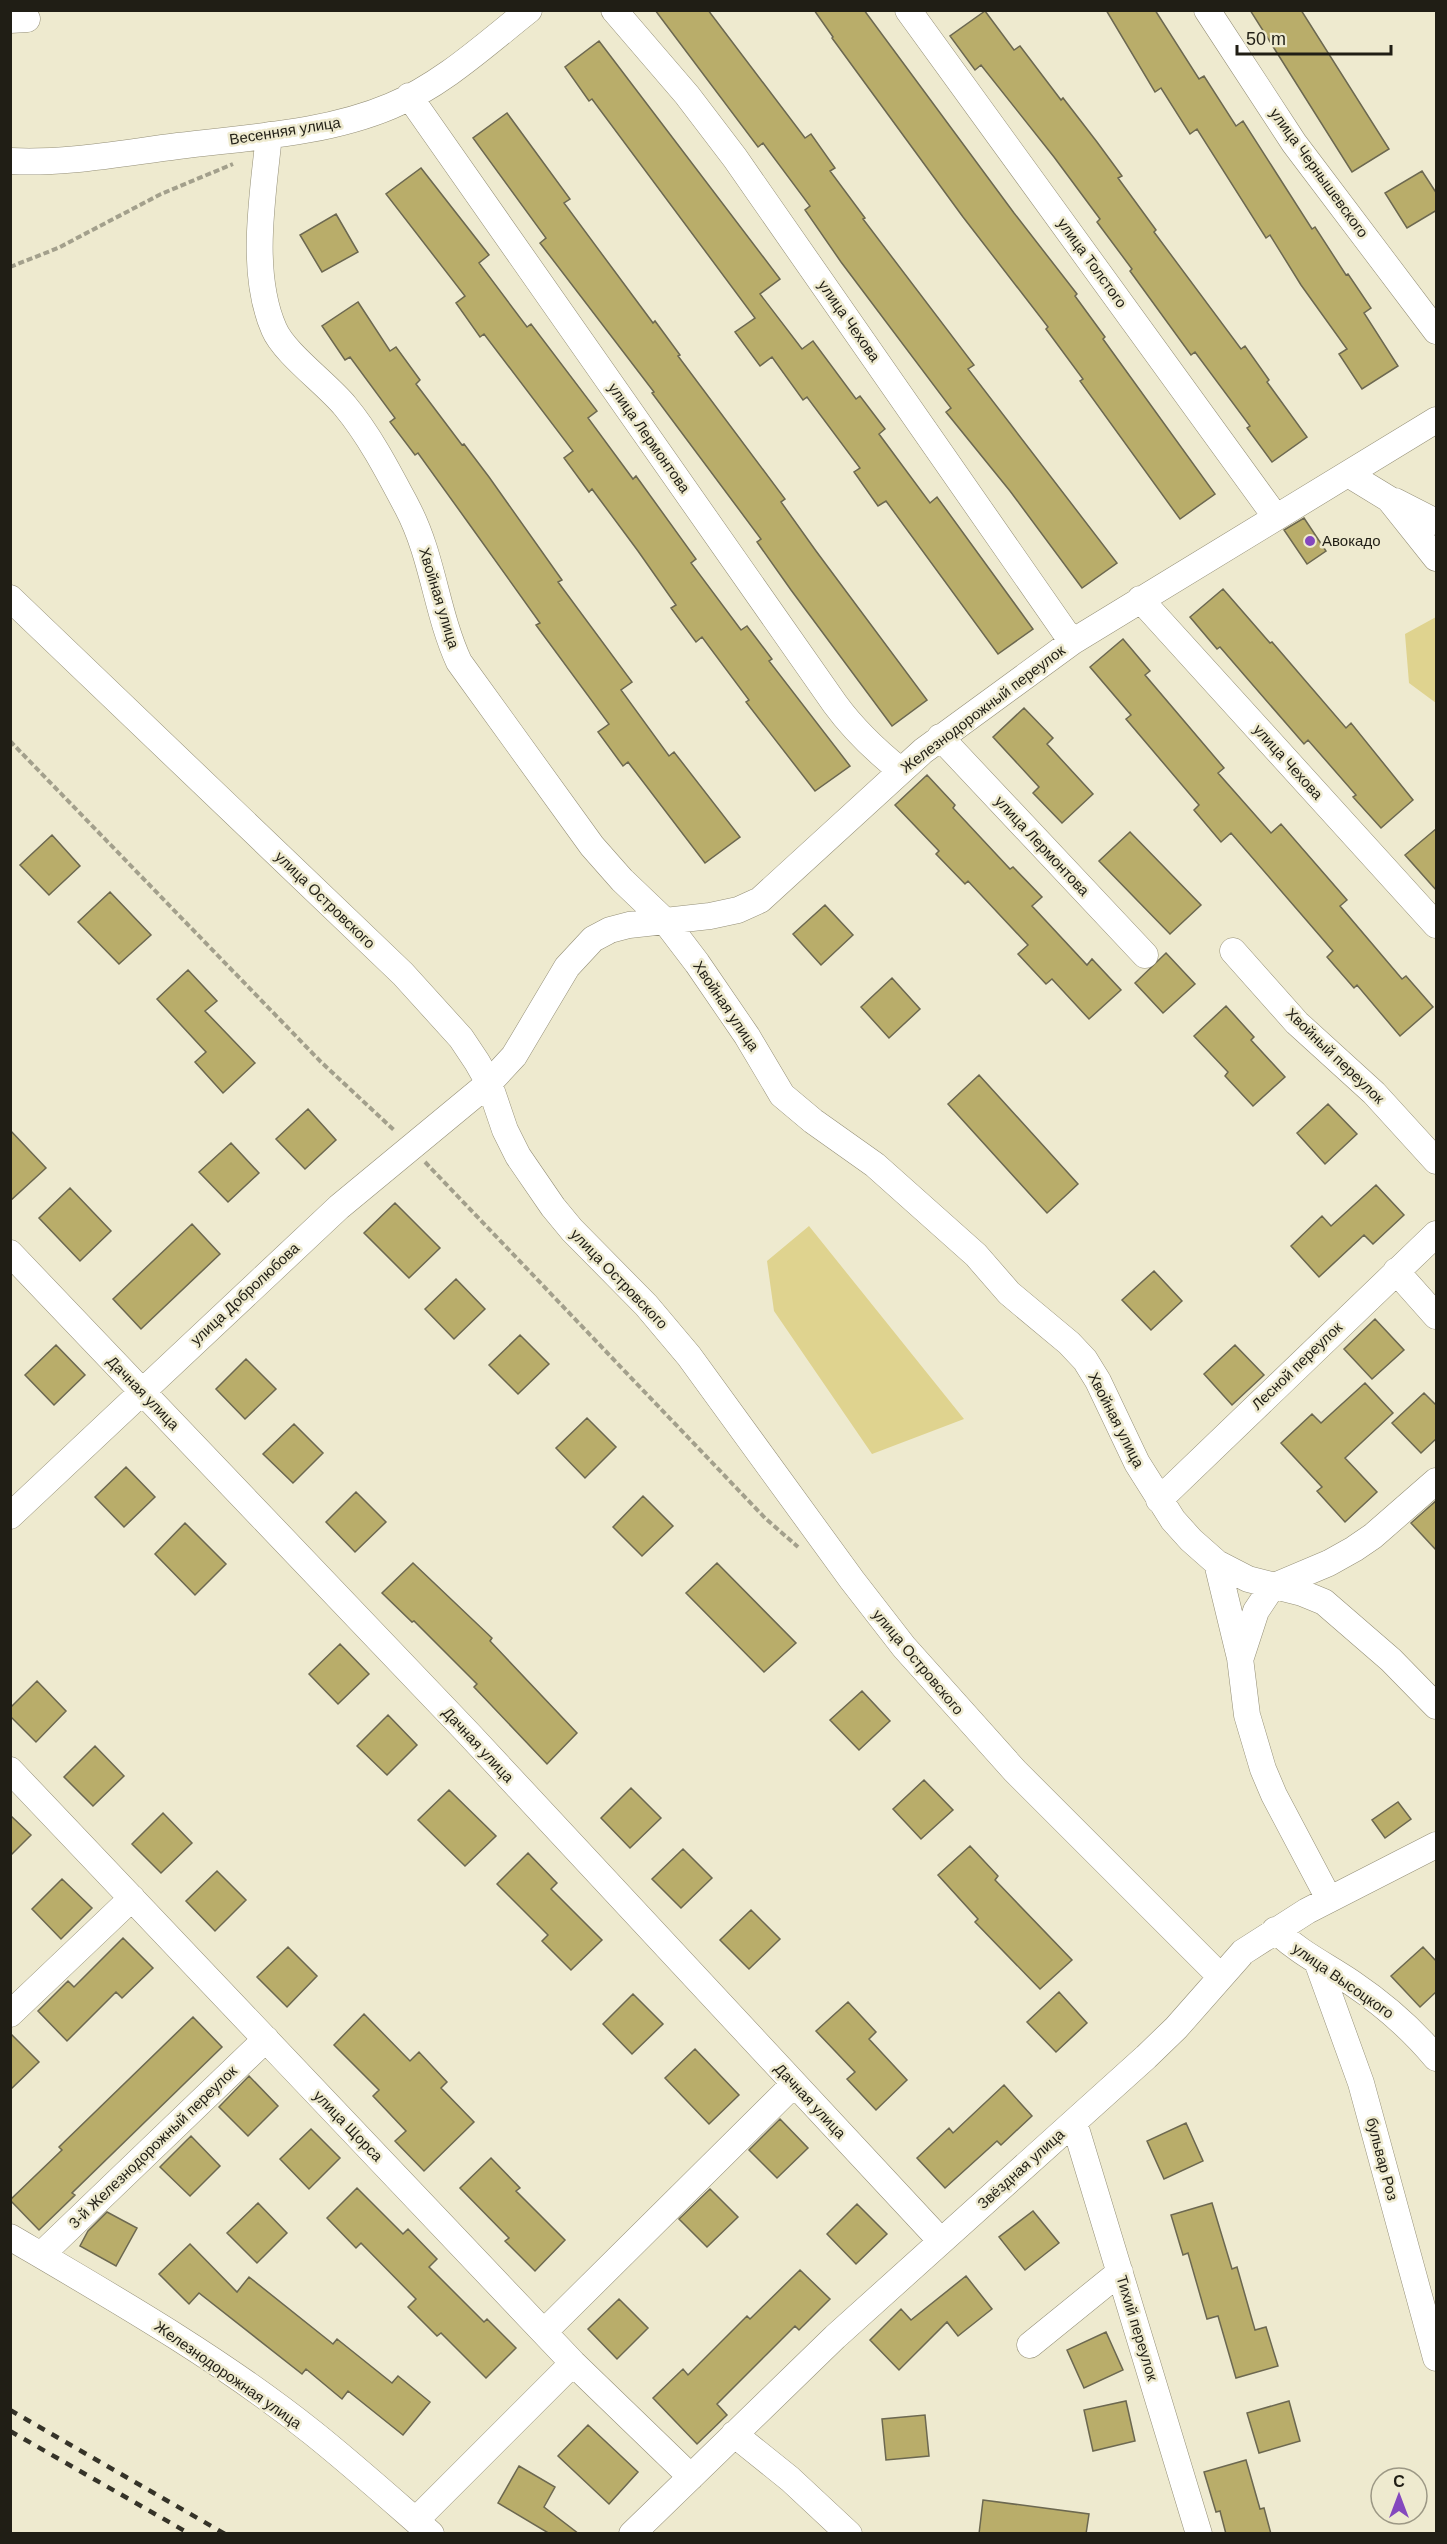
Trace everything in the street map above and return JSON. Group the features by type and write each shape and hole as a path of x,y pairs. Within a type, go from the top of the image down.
{"street":[{"name":"Весенняя улица","path":"10,161 68,160 269,135 359,118 393,106 458,65 529,10"},
{"name":"улица Чехова","path":"614,10 687,95 735,158 1072,642"},
{"name":"улица Толстого","path":"908,10 1275,516"},
{"name":"улица Чернышевского","path":"1207,10 1294,143 1437,331"},
{"name":"улица Лермонтова","path":"409,96 835,704 870,746 900,770"},
{"name":"Хвойная улица","path":"269,135 262,209 261,253 264,295 274,331 297,358 345,406 369,440 408,509 434,577 446,634 459,662 592,846 622,880 665,921 747,1036 782,1095 813,1121 876,1165 976,1255 1009,1293 1069,1343 1085,1360 1098,1381 1137,1463 1159,1500 1191,1540 1217,1563 1248,1579 1302,1593 1324,1602 1390,1660 1437,1706"},
{"name":"Железнодорожный переулок","path":"489,1083 514,1056 567,967 580,950 593,939 610,930 629,925 710,916 738,910 760,900 900,770 1072,642 1275,516 1437,420"},
{"path":"1348,474 1437,522"},
{"path":"1389,498 1437,558"},
{"name":"улица Островского","path":"10,598 423,995 461,1038 489,1083 505,1130 518,1156 540,1190 572,1230 646,1305 689,1356 852,1580 904,1647 1042,1800 1220,1976"},
{"name":"улица Чехова","path":"1140,599 1437,925"},
{"name":"улица Лермонтова","path":"940,738 1145,955"},
{"name":"Хвойный переулок","path":"1233,951 1297,1023 1374,1093 1437,1161"},
{"name":"улица Добролюбова","path":"10,1516 292,1250 411,1146 489,1083"},
{"name":"Лесной переулок","path":"1159,1500 1437,1234"},
{"name":"Дачная улица","path":"10,1253 476,1742 941,2241"},
{"path":"1396,1271 1437,1316"},
{"path":"1240,1658 1256,1611 1272,1587 1329,1563 1354,1549 1373,1536 1437,1481"},
{"path":"1217,1563 1240,1658 1247,1715 1263,1769 1274,1795 1329,1899"},
{"name":"улица Щорса","path":"10,1770 573,2363 691,2477"},
{"name":"Звёздная улица","path":"632,2534 835,2337 1176,2028 1243,1952 1275,1930 1329,1899 1437,1845"},
{"path":"10,2014 132,1898"},
{"name":"улица Высоцкого","path":"1275,1930 1295,1949 1352,1983 1379,2003 1408,2028 1437,2058"},
{"name":"бульвар Роз","path":"1318,1964 1361,2084 1437,2358"},
{"name":"3-й Железнодорожный переулок","path":"41,2255 266,2039"},
{"path":"544,2332 794,2084"},
{"name":"Тихий переулок","path":"1074,2122 1199,2534"},
{"name":"Железнодорожная улица","path":"10,2237 138,2313 259,2394 312,2433 423,2527"},
{"path":"1030,2345 1120,2272"},
{"path":"423,2527 573,2363"},
{"path":"734,2434 790,2479 849,2534"}],"path":[{"path":"10,267 58,248 161,194 234,163"},
{"path":"10,741 321,1062 411,1146 456,1196 765,1518 801,1549"}],"shaded area":[{"path":"1436,617 1436,703 1409,683 1405,634"},
{"path":"809,1226 964,1419 872,1454 774,1311 767,1261"}],"building":[{"path":"655,10 708,10 805,138 811,134 835,168 830,171 865,218 863,219 974,365 968,369 1117,563 1082,588 1010,491 946,412 951,408 841,262 805,210 810,206 763,143 758,147"},
{"path":"814,10 864,10 1014,213 1077,294 1075,296 1105,337 1103,339 1215,494 1180,519 1080,381 1083,379 1046,329 1048,327 963,217"},
{"path":"1106,10 1155,10 1199,79 1204,76 1236,126 1243,121 1312,229 1315,227 1346,275 1348,274 1371,308 1364,313 1398,366 1362,389 1339,354 1347,349 1301,285 1270,235 1266,238 1197,129 1190,134 1161,88 1155,92"},
{"path":"1250,10 1301,10 1389,149 1352,172"},
{"path":"985,11 1014,50 1020,46 1061,100 1063,98 1097,142 1122,176 1118,178 1156,230 1154,232 1241,349 1245,346 1269,380 1267,382 1307,437 1272,462 1247,428 1250,426 1195,352 1191,355 1130,271 1132,269 1097,222 1100,219 1054,157 981,65 975,70 950,36"},
{"path":"599,41 780,279 760,294 802,349 813,341 856,399 860,396 885,429 879,434 930,503 937,497 1033,629 998,654 886,501 878,506 854,472 860,468 807,397 803,400 772,357 760,366 735,332 755,318 592,99 589,101 565,67"},
{"path":"507,113 570,199 564,203 653,323 655,321 680,355 678,356 785,499 781,502 816,551 927,700 892,726 791,590 757,542 761,539 652,393 654,392 540,243 546,238 473,138"},
{"path":"421,168 489,255 479,263 527,327 531,324 597,411 588,418 633,479 636,476 696,559 691,563 741,630 747,626 772,659 769,661 850,766 815,791 746,702 749,700 702,637 696,642 671,608 676,605 638,551 592,489 589,492 564,458 573,451 484,334 480,337 456,303 465,296 386,194"},
{"path":"1422,171 1437,194 1437,210 1407,228 1385,193"},
{"path":"336,214 358,252 322,272 300,235"},
{"path":"358,302 390,351 396,347 420,380 416,384 489,477 562,580 558,582 632,682 621,690 669,756 674,752 740,837 705,863 628,762 623,766 598,732 609,724 536,625 540,623 418,453 415,455 390,422 395,418 350,357 345,360 322,326"},
{"path":"1304,518 1326,551 1307,564 1284,530"},
{"path":"1223,589 1346,728 1351,723 1413,800 1381,828 1353,797 1356,795 1308,740 1304,744 1220,647 1217,649 1190,617"},
{"path":"1123,639 1150,671 1145,675 1224,768 1218,773 1271,833 1281,824 1347,900 1340,906 1402,979 1406,976 1433,1007 1400,1036 1357,985 1354,988 1327,957 1333,951 1231,833 1221,842 1194,810 1199,805 1126,719 1131,715 1090,667"},
{"path":"1024,708 1053,738 1047,744 1093,794 1062,823 1033,793 1039,787 993,737"},
{"path":"927,775 955,805 953,808 1010,869 1013,867 1042,897 1032,906 1087,965 1092,959 1121,990 1089,1019 1052,979 1046,984 1018,954 1028,945 968,881 965,884 936,854 939,851 895,805"},
{"path":"1437,828 1437,891 1405,855"},
{"path":"1130,832 1201,905 1170,934 1099,861"},
{"path":"52,835 80,866 49,895 20,865"},
{"path":"110,892 151,935 119,964 78,922"},
{"path":"825,905 853,935 821,965 793,934"},
{"path":"1166,953 1195,984 1163,1013 1135,983"},
{"path":"188,970 217,1001 205,1011 255,1063 223,1093 195,1062 206,1052 157,999"},
{"path":"892,978 920,1009 889,1038 861,1007"},
{"path":"1226,1006 1254,1037 1251,1040 1285,1077 1253,1106 1225,1076 1228,1072 1194,1036"},
{"path":"979,1075 1078,1184 1047,1213 948,1104"},
{"path":"1328,1104 1357,1134 1325,1164 1297,1133"},
{"path":"308,1109 336,1140 305,1169 276,1139"},
{"path":"10,1130 46,1168 10,1201"},
{"path":"231,1143 259,1173 228,1202 199,1172"},
{"path":"1376,1185 1404,1215 1373,1244 1364,1235 1319,1277 1291,1246 1322,1216 1331,1226"},
{"path":"70,1188 111,1231 80,1261 39,1218"},
{"path":"395,1203 440,1248 409,1278 364,1233"},
{"path":"192,1224 220,1254 141,1329 113,1299"},
{"path":"1154,1271 1182,1301 1151,1330 1122,1300"},
{"path":"456,1279 485,1309 454,1339 425,1309"},
{"path":"1375,1319 1404,1350 1372,1379 1344,1349"},
{"path":"520,1335 549,1364 518,1394 489,1365"},
{"path":"56,1345 85,1375 54,1405 25,1375"},
{"path":"1235,1345 1264,1375 1232,1405 1204,1374"},
{"path":"246,1359 276,1389 245,1419 216,1389"},
{"path":"1365,1383 1393,1413 1345,1458 1377,1492 1345,1522 1317,1491 1322,1487 1281,1443 1312,1414 1321,1423"},
{"path":"1424,1393 1437,1406 1437,1438 1421,1453 1392,1423"},
{"path":"587,1418 616,1447 585,1478 556,1448"},
{"path":"294,1424 323,1453 293,1483 263,1454"},
{"path":"126,1467 155,1497 124,1527 95,1497"},
{"path":"356,1492 386,1522 355,1552 326,1522"},
{"path":"643,1496 673,1526 642,1556 613,1527"},
{"path":"1437,1500 1437,1551 1411,1523"},
{"path":"185,1523 226,1564 195,1595 155,1554"},
{"path":"413,1563 492,1638 490,1641 577,1733 547,1764 474,1687 477,1684 414,1621 412,1622 382,1593"},
{"path":"717,1563 796,1643 764,1672 686,1593"},
{"path":"340,1644 369,1674 338,1704 309,1674"},
{"path":"37,1681 66,1711 36,1742 10,1716 10,1708"},
{"path":"862,1691 890,1721 859,1750 830,1720"},
{"path":"388,1715 417,1745 387,1775 357,1746"},
{"path":"95,1746 124,1776 93,1806 64,1777"},
{"path":"924,1780 953,1810 921,1839 893,1809"},
{"path":"631,1788 661,1818 630,1848 601,1818"},
{"path":"449,1790 496,1836 465,1866 418,1820"},
{"path":"1398,1802 1411,1819 1385,1838 1372,1820"},
{"path":"163,1813 192,1843 161,1873 132,1844"},
{"path":"10,1815 31,1835 10,1856"},
{"path":"970,1846 998,1876 995,1880 1072,1960 1040,1989 975,1922 978,1919 938,1875"},
{"path":"683,1849 712,1878 681,1908 652,1879"},
{"path":"528,1853 557,1883 551,1889 602,1940 571,1970 542,1941 548,1935 497,1884"},
{"path":"217,1871 246,1900 215,1931 186,1901"},
{"path":"62,1879 92,1908 61,1939 32,1909"},
{"path":"751,1910 780,1939 749,1969 720,1940"},
{"path":"123,1938 153,1968 122,1998 116,1992 67,2041 38,2011 68,1981 74,1987"},
{"path":"288,1947 317,1976 287,2007 257,1977"},
{"path":"1423,1947 1437,1962 1437,1991 1420,2007 1391,1976"},
{"path":"1059,1992 1087,2023 1056,2052 1027,2022"},
{"path":"633,1994 663,2024 632,2054 603,2024"},
{"path":"848,2002 876,2032 869,2039 907,2080 876,2110 847,2079 855,2072 816,2031"},
{"path":"364,2014 410,2061 419,2052 447,2082 441,2088 474,2122 424,2171 395,2141 406,2131 373,2096 379,2090 334,2045"},
{"path":"193,2017 222,2047 72,2193 75,2195 39,2230 10,2200 62,2150 59,2147"},
{"path":"10,2033 39,2062 10,2090"},
{"path":"695,2049 739,2095 709,2124 665,2078"},
{"path":"249,2076 278,2106 248,2136 219,2107"},
{"path":"1004,2085 1032,2116 1001,2145 997,2141 945,2188 917,2158 949,2128 953,2133"},
{"path":"780,2119 808,2148 777,2178 749,2150"},
{"path":"1186,2123 1203,2161 1164,2179 1147,2141"},
{"path":"311,2129 340,2158 309,2189 280,2159"},
{"path":"191,2136 220,2166 190,2196 160,2167"},
{"path":"491,2158 520,2188 516,2191 565,2240 535,2271 505,2241 509,2238 460,2188"},
{"path":"357,2188 403,2234 408,2229 437,2259 429,2267 484,2322 487,2319 516,2348 486,2378 441,2333 437,2336 408,2307 416,2299 361,2243 356,2248 327,2218"},
{"path":"710,2189 738,2217 707,2247 679,2219"},
{"path":"258,2203 287,2233 257,2263 227,2233"},
{"path":"1212,2203 1232,2269 1237,2267 1255,2330 1266,2327 1278,2366 1236,2378 1218,2316 1207,2319 1188,2253 1183,2255 1171,2215"},
{"path":"857,2204 887,2234 856,2264 827,2234"},
{"path":"1033,2211 1059,2243 1025,2270 999,2237"},
{"path":"107,2212 137,2228 116,2266 80,2246 88,2231"},
{"path":"190,2244 237,2292 249,2277 333,2344 337,2339 392,2383 398,2376 430,2402 403,2435 348,2391 342,2399 306,2369 302,2374 199,2293 189,2304 159,2274"},
{"path":"800,2270 830,2299 799,2330 795,2326 717,2404 727,2415 697,2444 653,2398 683,2369 688,2375 747,2316 750,2319"},
{"path":"966,2276 992,2309 958,2336 947,2322 899,2370 870,2340 901,2309 911,2320"},
{"path":"619,2299 648,2328 617,2359 588,2329"},
{"path":"1106,2332 1123,2370 1084,2388 1067,2350"},
{"path":"1126,2401 1135,2441 1093,2451 1084,2410"},
{"path":"1289,2401 1300,2441 1259,2453 1247,2413"},
{"path":"925,2415 929,2456 886,2460 882,2419"},
{"path":"588,2425 638,2472 609,2504 558,2456"},
{"path":"1246,2460 1260,2509 1264,2508 1271,2534 1226,2534 1220,2511 1216,2512 1204,2472"},
{"path":"519,2466 555,2487 544,2507 579,2534 550,2534 498,2503"},
{"path":"983,2500 1089,2514 1086,2534 979,2534"}],"railway":[{"path":"10,2410 225,2534"},
{"path":"10,2431 190,2534"}],"place":[{"name":"Авокадо","path":"1310,541"}]}
